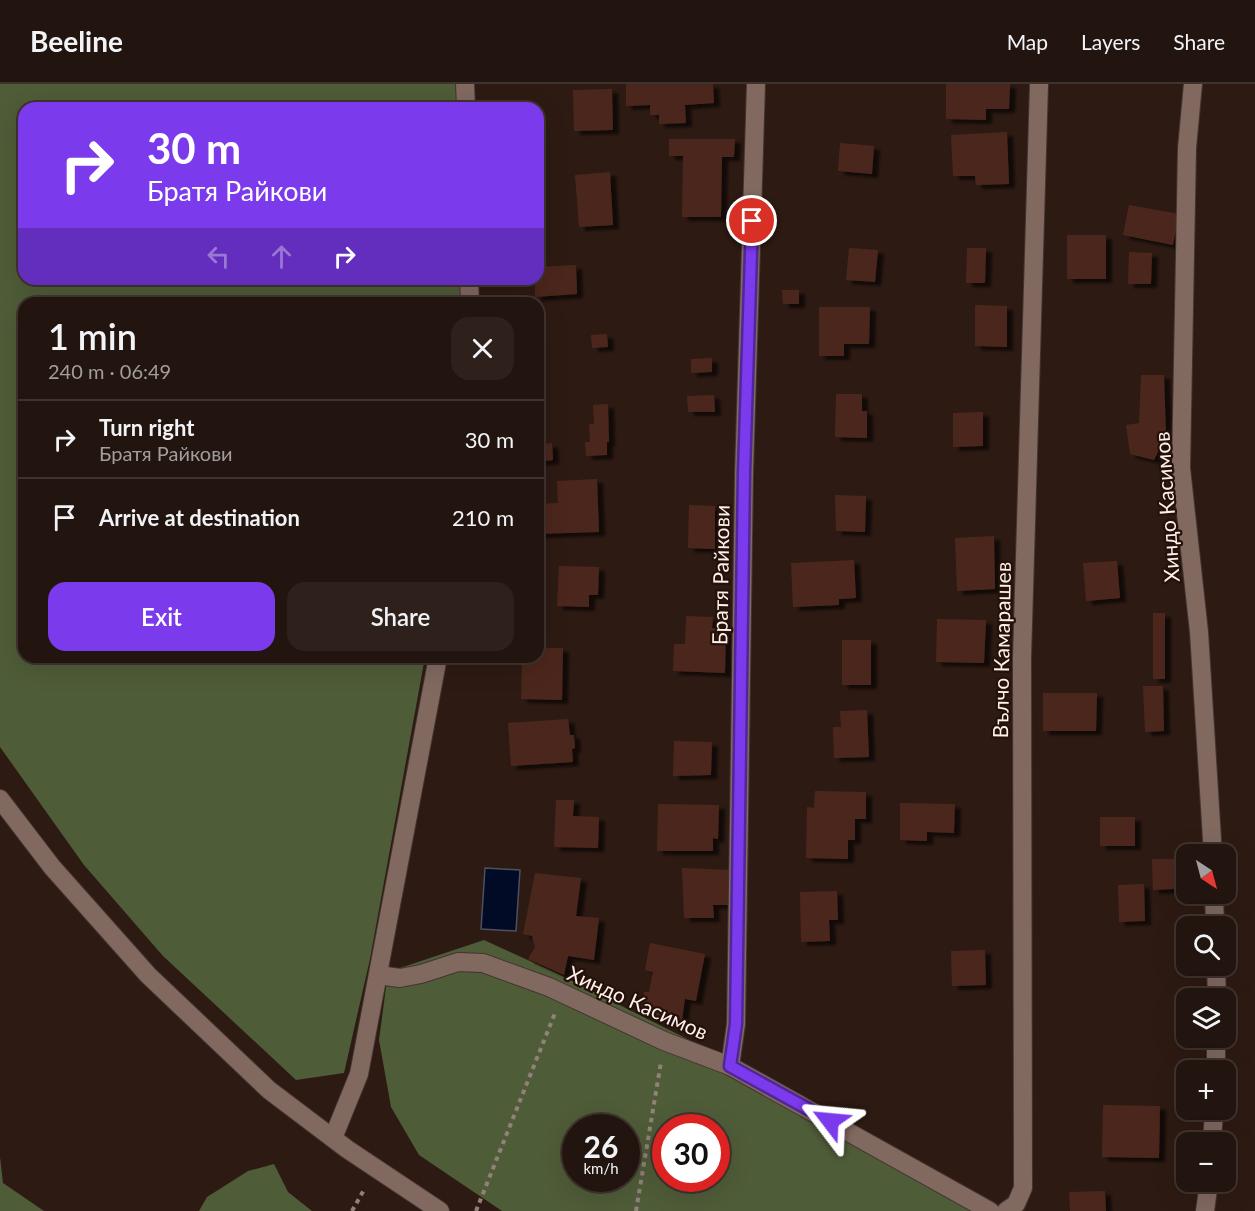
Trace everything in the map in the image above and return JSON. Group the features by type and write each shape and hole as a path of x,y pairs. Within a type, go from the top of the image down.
{"street":[{"path":"465,84 466,102"},
{"name":"Братя Райкови","path":"730,1066 736,1024 744,473 756,84"},
{"name":"Вълчо Камарашев","path":"1006,1211 1016,1204 1023,1188 1022,658 1039,84"},
{"name":"Хиндо Касимов","path":"1193,84 1187,148 1181,468 1199,632 1212,844"},
{"path":"333,1138 358,1074 437,663"},
{"path":"0,799 52,867 148,975 269,1090 347,1149 440,1211"},
{"name":"Хиндо Касимов","path":"378,975 400,978 458,962 483,963 563,993 664,1041 730,1066 990,1211"},
{"path":"1205,1211 1208,1192"}],"path":[{"path":"476,1211 563,993"},
{"path":"636,1211 664,1041"}],"green space":[{"path":"0,84 456,84 457,102 18,102 18,285 464,285 465,297 18,297 18,663 424,663 370,959 344,1073 296,1080 163,956 84,865 0,747"},
{"path":"484,940 556,973 753,1072 978,1211 502,1211 419,1155 391,1107 379,1040 388,972"},
{"path":"0,1157 3,1183 44,1211 0,1211"},
{"path":"274,1164 288,1192 312,1211 199,1211 207,1197 248,1171"}],"water":[{"path":"485,868 520,870 516,931 481,929"}],"building":[{"path":"626,84 713,84 714,103 685,105 686,123 659,124 659,115 650,115 650,105 626,106"},
{"path":"946,84 1010,84 1009,109 986,109 986,120 946,119"},
{"path":"612,89 613,130 574,131 573,90"},
{"path":"1007,132 1009,184 976,185 975,176 953,176 951,135"},
{"path":"669,139 735,139 734,157 722,157 721,217 682,217 683,156 669,156"},
{"path":"840,143 874,146 872,174 838,171"},
{"path":"610,172 613,225 579,227 575,175"},
{"path":"1129,205 1179,214 1173,245 1123,235"},
{"path":"1067,235 1106,235 1106,279 1067,279"},
{"path":"849,248 878,250 875,282 846,280"},
{"path":"967,248 986,248 985,283 966,283"},
{"path":"1129,252 1152,253 1151,284 1128,284"},
{"path":"576,265 577,294 535,297 535,285 544,285 544,267"},
{"path":"782,290 799,290 799,304 783,304"},
{"path":"975,305 1007,306 1007,347 975,346"},
{"path":"819,307 870,307 869,344 844,344 844,356 819,356"},
{"path":"607,334 608,347 592,348 591,335"},
{"path":"712,358 712,372 691,373 691,359"},
{"path":"1141,375 1164,375 1166,436 1154,460 1130,454 1126,425 1139,423"},
{"path":"836,394 862,394 862,411 867,411 867,438 835,437"},
{"path":"714,395 715,412 688,412 687,396"},
{"path":"608,404 607,455 586,456 585,442 590,442 589,424 594,424 593,405"},
{"path":"983,412 983,446 953,447 953,413"},
{"path":"552,443 553,460 544,461 544,444"},
{"path":"597,479 599,532 544,534 544,504 558,503 557,481"},
{"path":"835,495 866,496 865,532 836,531"},
{"path":"689,505 715,506 715,549 688,548"},
{"path":"994,536 995,589 957,591 955,538"},
{"path":"854,560 856,598 839,599 839,605 793,607 791,563"},
{"path":"1117,561 1120,598 1086,601 1083,563"},
{"path":"559,566 599,567 598,595 589,595 589,607 557,606"},
{"path":"1153,613 1165,613 1165,679 1153,679"},
{"path":"686,616 713,617 712,628 726,629 725,673 673,671 674,644 685,644"},
{"path":"937,619 986,620 984,663 936,662"},
{"path":"842,640 871,640 871,685 842,685"},
{"path":"544,648 563,648 562,700 521,699 522,663 544,663"},
{"path":"1143,686 1163,686 1164,731 1145,732"},
{"path":"1043,693 1097,693 1096,731 1043,731"},
{"path":"867,710 869,757 834,758 833,727 841,727 840,711"},
{"path":"568,719 570,735 574,735 573,762 511,766 508,723"},
{"path":"674,741 712,742 711,775 673,776"},
{"path":"815,791 866,792 866,819 855,819 855,840 848,840 848,859 806,858 807,807 814,808"},
{"path":"556,800 574,800 573,816 599,817 598,848 554,847"},
{"path":"900,803 955,804 954,833 927,832 927,841 900,840"},
{"path":"658,804 719,805 718,839 713,838 713,851 657,851"},
{"path":"1100,817 1135,817 1135,846 1100,846"},
{"path":"1152,859 1174,859 1174,889 1153,890"},
{"path":"682,868 729,870 729,905 713,905 714,918 684,918"},
{"path":"535,873 581,878 576,916 599,918 594,960 568,956 564,975 528,959 535,947 532,936 523,934"},
{"path":"1144,884 1145,921 1119,922 1118,885"},
{"path":"837,891 838,920 829,920 830,941 801,942 800,892"},
{"path":"650,943 705,954 696,1001 685,999 681,1027 641,1008 644,992 649,992 653,972 645,970"},
{"path":"985,950 986,985 952,986 951,951"},
{"path":"1103,1105 1160,1106 1159,1158 1102,1157"},
{"path":"1105,1191 1106,1211 1070,1211 1069,1192"}],"route":[{"path":"752,221 744,473 736,1024 730,1066 830,1121"}]}
